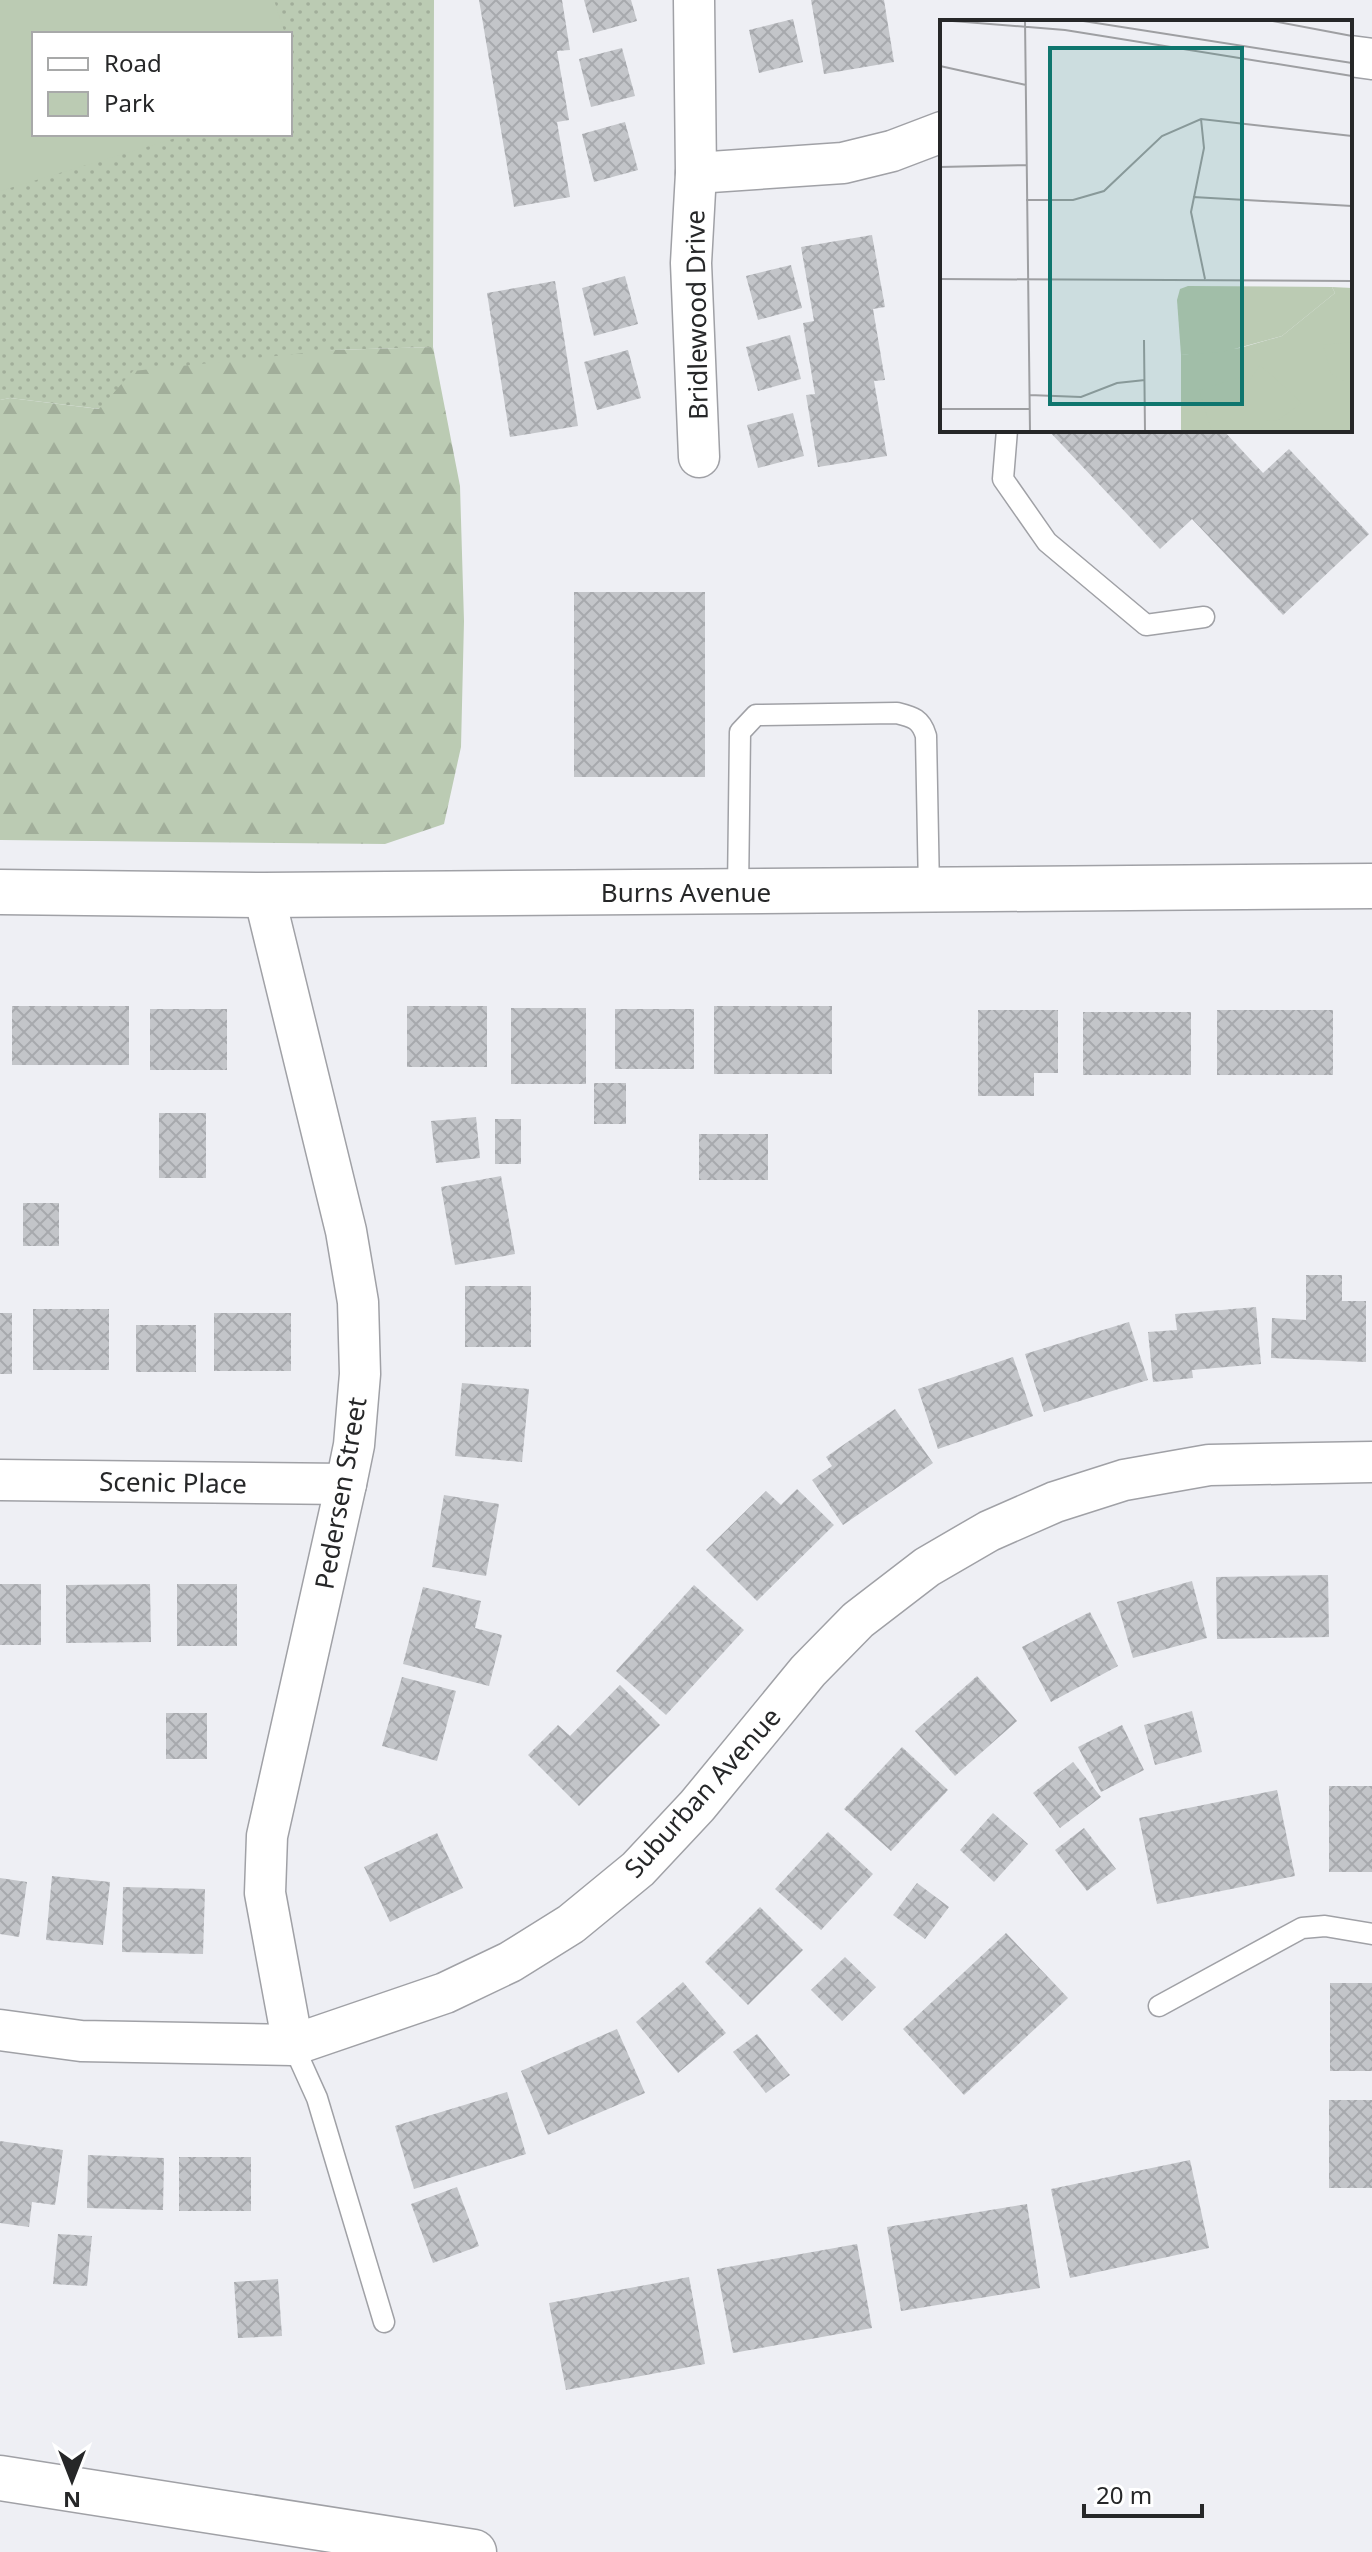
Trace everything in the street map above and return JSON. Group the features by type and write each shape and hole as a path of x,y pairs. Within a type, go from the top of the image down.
{"main road":[{"name":"Burns Avenue","path":"0,892 264,895 1372,886"},
{"path":"0,2478 474,2552"}],"street":[{"name":"Bridlewood Drive","path":"694,0 696,173 691,263 699,457"},
{"path":"1352,56 1372,59"},
{"name":"Bridlewood Drive","path":"696,173 843,163 892,151 940,133"},
{"name":"Pedersen Street","path":"264,895 346,1231 358,1302 360,1374 354,1445 267,1836 265,1893 293,2045"},
{"name":"Suburban Avenue","path":"0,2030 81,2041 293,2045 445,1993 510,1962 571,1924 638,1869 697,1806 808,1671 858,1620 927,1567 989,1531 1055,1502 1124,1480 1209,1465 1372,1462"},
{"name":"Scenic Place","path":"0,1480 346,1484"}],"lane":[{"path":"1007,432 1003,479 1047,542 1146,625 1204,617"},
{"path":"738,891 740,732 749,720 756,715 897,713 913,717 923,724 926,736 929,890"},
{"path":"1159,2006 1302,1928 1325,1926 1372,1934"},
{"path":"293,2045 317,2098 384,2322"}],"green space":[{"path":"0,0 434,0 433,347 334,350 100,409 10,398 0,400"},
{"path":"0,0 274,0 284,32 32,32 32,136 182,136 0,191"},
{"path":"433,347 460,486 464,621 461,747 444,824 385,844 0,840 0,400 10,398 99,409 133,371 334,350"}],"building":[{"path":"479,0 562,0 570,50 557,51 569,120 557,122 570,197 514,207"},
{"path":"584,0 631,0 637,21 593,33"},
{"path":"811,0 884,0 894,62 824,74"},
{"path":"793,19 803,62 759,73 749,30"},
{"path":"622,48 635,96 591,107 579,59"},
{"path":"625,122 638,170 594,182 582,134"},
{"path":"872,235 885,307 873,309 885,380 874,381 887,456 818,467 806,395 815,394 803,323 814,321 801,247"},
{"path":"791,265 802,308 758,320 746,276"},
{"path":"625,276 638,324 594,336 582,288"},
{"path":"555,281 578,426 510,437 487,293"},
{"path":"790,335 801,379 758,391 746,347"},
{"path":"628,350 641,398 597,410 584,362"},
{"path":"793,413 804,456 758,468 747,425"},
{"path":"1050,432 1225,432 1263,473 1289,449 1369,534 1283,615 1192,519 1160,549"},
{"path":"574,592 705,592 705,777 574,777"},
{"path":"12,1006 129,1006 129,1065 12,1065"},
{"path":"407,1006 487,1006 487,1067 407,1067"},
{"path":"714,1006 832,1006 832,1074 714,1074"},
{"path":"511,1008 586,1008 586,1084 511,1084"},
{"path":"150,1009 227,1009 227,1070 150,1070"},
{"path":"615,1009 694,1009 694,1069 615,1069"},
{"path":"978,1010 1058,1010 1058,1073 1034,1073 1034,1096 978,1096"},
{"path":"1217,1010 1333,1010 1333,1075 1217,1075"},
{"path":"1083,1012 1191,1012 1191,1075 1083,1075"},
{"path":"594,1083 626,1083 626,1124 594,1124"},
{"path":"159,1113 206,1113 206,1178 159,1178"},
{"path":"476,1117 480,1158 436,1163 431,1121"},
{"path":"495,1119 521,1119 521,1164 495,1164"},
{"path":"699,1134 768,1134 768,1180 699,1180"},
{"path":"501,1176 515,1254 455,1265 441,1187"},
{"path":"23,1203 59,1203 59,1246 23,1246"},
{"path":"1306,1275 1342,1275 1342,1301 1366,1301 1366,1362 1271,1358 1272,1318 1306,1320"},
{"path":"465,1286 531,1286 531,1347 465,1347"},
{"path":"1256,1307 1261,1364 1192,1370 1193,1378 1153,1382 1148,1332 1177,1330 1175,1314"},
{"path":"33,1309 109,1309 109,1370 33,1370"},
{"path":"0,1313 12,1313 12,1374 0,1374"},
{"path":"214,1313 291,1313 291,1371 214,1371"},
{"path":"1129,1322 1148,1380 1044,1412 1025,1354"},
{"path":"136,1325 196,1325 196,1372 136,1372"},
{"path":"1013,1357 1033,1416 938,1449 918,1389"},
{"path":"462,1383 529,1389 522,1462 455,1456"},
{"path":"895,1409 933,1463 843,1525 812,1480 832,1466 826,1457"},
{"path":"797,1489 834,1525 757,1601 706,1550 766,1491 781,1505"},
{"path":"444,1495 499,1504 486,1576 432,1567"},
{"path":"1328,1575 1329,1637 1217,1639 1216,1577"},
{"path":"1192,1581 1207,1638 1133,1658 1117,1602"},
{"path":"0,1584 41,1584 41,1645 0,1645"},
{"path":"150,1584 151,1642 66,1643 66,1585"},
{"path":"177,1584 237,1584 237,1646 177,1646"},
{"path":"694,1585 744,1630 666,1715 616,1671"},
{"path":"423,1587 481,1601 475,1628 502,1635 489,1686 403,1664"},
{"path":"1090,1612 1118,1666 1051,1702 1022,1647"},
{"path":"977,1676 1017,1721 955,1776 915,1731"},
{"path":"402,1677 456,1691 437,1761 382,1746"},
{"path":"620,1685 660,1725 579,1806 528,1755 558,1725 570,1736"},
{"path":"1192,1711 1202,1752 1155,1765 1144,1725"},
{"path":"166,1713 207,1713 207,1759 166,1759"},
{"path":"1122,1725 1144,1770 1101,1792 1078,1747"},
{"path":"902,1747 948,1790 891,1851 844,1809"},
{"path":"1073,1762 1101,1797 1060,1828 1033,1793"},
{"path":"1329,1786 1372,1786 1372,1872 1329,1872"},
{"path":"1277,1790 1295,1876 1157,1904 1139,1818"},
{"path":"993,1813 1028,1844 994,1882 960,1850"},
{"path":"1084,1828 1116,1869 1087,1891 1055,1850"},
{"path":"828,1832 873,1874 821,1930 775,1889"},
{"path":"437,1833 463,1888 390,1922 364,1867"},
{"path":"52,1876 110,1882 103,1945 46,1940"},
{"path":"0,1878 27,1882 19,1937 0,1934"},
{"path":"917,1883 949,1907 925,1939 893,1915"},
{"path":"123,1887 205,1889 203,1954 122,1952"},
{"path":"760,1907 803,1950 748,2005 705,1962"},
{"path":"1006,1933 1068,1998 964,2095 903,2029"},
{"path":"845,1957 876,1987 842,2021 811,1990"},
{"path":"683,1982 726,2033 678,2073 636,2022"},
{"path":"1330,1983 1372,1983 1372,2071 1330,2071"},
{"path":"617,2029 645,2093 548,2135 521,2071"},
{"path":"757,2034 790,2075 766,2093 733,2052"},
{"path":"507,2092 526,2154 414,2189 395,2126"},
{"path":"1329,2100 1372,2100 1372,2188 1329,2188"},
{"path":"0,2141 63,2150 55,2205 32,2202 29,2227 0,2223"},
{"path":"88,2155 164,2158 163,2210 87,2208"},
{"path":"179,2157 251,2157 251,2211 179,2211"},
{"path":"1190,2160 1209,2248 1070,2278 1051,2189"},
{"path":"457,2187 479,2246 433,2263 411,2204"},
{"path":"1027,2204 1040,2288 901,2311 887,2227"},
{"path":"58,2234 92,2236 87,2286 53,2284"},
{"path":"857,2244 872,2328 733,2353 717,2269"},
{"path":"689,2277 705,2364 566,2390 549,2303"},
{"path":"278,2279 282,2336 238,2338 234,2282"}]}
